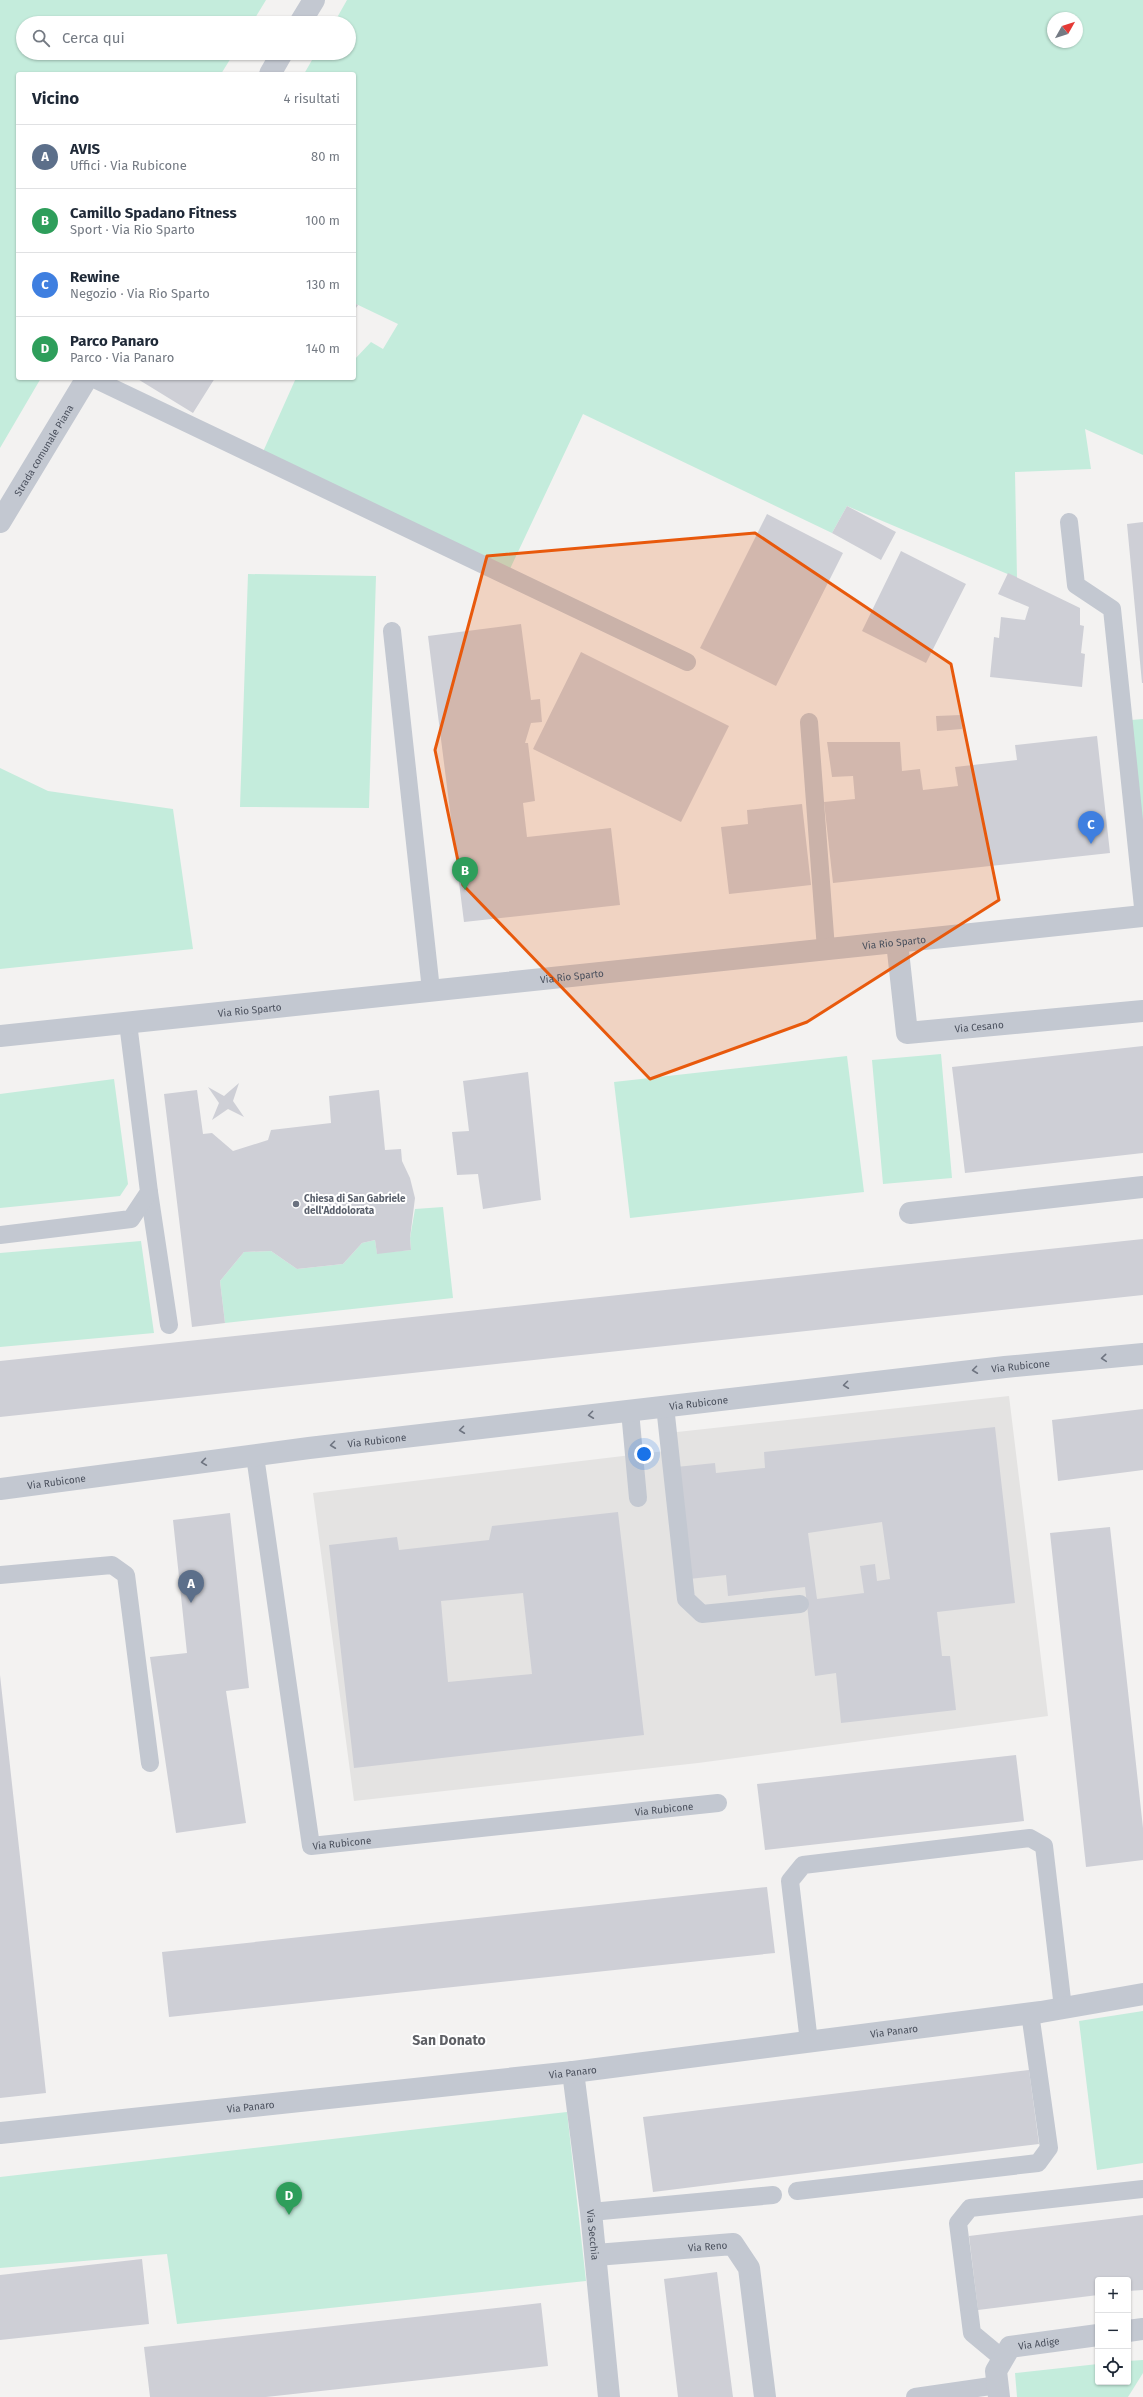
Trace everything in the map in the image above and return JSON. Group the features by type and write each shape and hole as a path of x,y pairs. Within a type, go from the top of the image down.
{"street":[{"path":"304,16 314,0"},
{"path":"271,72 278,60"},
{"name":"Strada comunale Piana","path":"0,522 86,380"},
{"name":"Via Rio Sparto","path":"0,1036 1143,916"},
{"name":"Via Cesano","path":"897,942 908,1033 1143,1011"},
{"path":"910,1213 1143,1187"},
{"name":"Via Rubicone","path":"0,1489 665,1406 1005,1367 1143,1354"},
{"name":"Via Panaro","path":"0,2133 573,2072 1030,2013 1143,1994"},
{"name":"Via Secchia","path":"573,2072 596,2255 609,2397"},
{"name":"Via Reno","path":"596,2255 732,2244 749,2268 765,2397"},
{"path":"1131,2331 1143,2329"},
{"name":"Via Adige","path":"1002,2358 1010,2347 1095,2335"},
{"path":"998,2391 996,2372 1002,2358"}],"lane":[{"path":"96,380 687,662"},
{"path":"1069,522 1076,585 1112,609 1143,907"},
{"path":"392,631 431,990"},
{"path":"809,722 826,949"},
{"path":"128,1023 149,1192 169,1325"},
{"path":"0,1236 130,1219 149,1192"},
{"path":"665,1406 686,1599 702,1614 800,1604"},
{"path":"630,1411 638,1498"},
{"name":"Via Rubicone","path":"255,1456 311,1846 718,1803"},
{"path":"0,1576 112,1565 126,1575 150,1763"},
{"path":"809,2042 790,1881 803,1865 1030,1838 1044,1846 1063,2008"},
{"path":"797,2191 1038,2163 1049,2148 1030,2013"},
{"path":"1002,2358 972,2333 958,2223 970,2208 1143,2189"},
{"path":"591,2212 774,2195"},
{"path":"915,2397 998,2391"}],"highlighted area":[{"path":"755,533 951,664 999,900 807,1022 650,1079 463,885 435,750 487,556"}],"shaded area":[{"path":"1009,1396 1048,1716 698,1763 354,1801 313,1493 665,1451 668,1433"}],"green space":[{"path":"0,0 266,0 256,16 16,16 16,60 230,60 222,72 16,72 16,380 40,380 0,448"},
{"path":"347,0 1143,0 1143,455 1085,429 1091,469 1015,472 1017,578 847,506 832,533 583,414 509,571 262,454 295,380 356,380 356,358 371,342 383,349 398,324 356,304 356,72 305,72 312,60 356,60 356,16 338,16"},
{"path":"248,574 376,576 369,808 240,807"},
{"path":"1143,719 1143,840 1131,720"},
{"path":"0,768 48,791 173,809 193,949 0,969"},
{"path":"941,1054 952,1178 883,1184 872,1060"},
{"path":"847,1056 864,1192 630,1218 614,1082"},
{"path":"114,1079 128,1184 120,1196 0,1208 0,1094"},
{"path":"443,1207 453,1298 225,1323 220,1281 244,1252 271,1251 297,1269 343,1264 362,1243 375,1240 377,1253 411,1250 410,1238 415,1209"},
{"path":"141,1241 154,1333 0,1347 0,1253"},
{"path":"1143,2011 1143,2163 1097,2170 1079,2021"},
{"path":"567,2112 586,2281 177,2324 167,2254 0,2268 0,2177"},
{"path":"1143,2360 1143,2373 1128,2397 1017,2397 1015,2373 1095,2364 1095,2385 1131,2385 1131,2361"}],"building":[{"path":"139,380 214,380 193,413"},
{"path":"847,506 896,532 881,560 832,533"},
{"path":"767,514 843,553 776,686 700,648"},
{"path":"1143,522 1143,683 1142,683 1127,524"},
{"path":"901,551 966,584 926,663 862,631"},
{"path":"1008,573 1080,608 1080,625 1084,626 1081,653 1085,654 1082,687 990,677 994,637 999,638 1001,617 1025,620 1029,607 998,594"},
{"path":"521,624 531,700 540,699 542,722 531,723 525,743 528,743 535,801 523,803 527,837 611,828 620,905 464,922 428,636"},
{"path":"581,652 729,726 681,822 533,749"},
{"path":"961,715 962,729 937,731 936,716"},
{"path":"1097,736 1110,853 833,883 824,802 855,799 853,776 832,777 827,742 900,742 902,771 920,769 923,790 958,786 955,767 1017,760 1015,745"},
{"path":"802,804 811,885 729,894 721,827 748,824 747,810"},
{"path":"1143,1046 1143,1153 965,1173 952,1067"},
{"path":"528,1072 541,1200 483,1209 478,1174 457,1175 452,1132 469,1131 463,1081"},
{"path":"239,1083 233,1101 244,1117 228,1109 212,1120 219,1103 208,1087 224,1096"},
{"name":"Chiesa di San Gabriele dell'Addolorata","path":"197,1090 203,1134 212,1133 233,1151 268,1140 271,1130 331,1123 329,1096 379,1090 385,1150 401,1149 402,1161 410,1178 415,1198 410,1238 411,1250 377,1254 375,1240 362,1243 343,1264 297,1269 271,1251 244,1252 220,1281 225,1323 192,1327 164,1094"},
{"path":"1143,1239 1143,1295 0,1417 0,1361"},
{"path":"1143,1409 1143,1470 1058,1481 1052,1420"},
{"path":"995,1427 1015,1603 937,1612 942,1656 950,1656 956,1710 841,1723 836,1673 815,1676 805,1587 728,1596 726,1575 689,1579 676,1467 715,1463 716,1473 765,1468 764,1452","holes":["882,1522 890,1579 877,1581 875,1564 860,1566 864,1593 817,1599 808,1533"]},
{"path":"618,1512 644,1735 354,1768 329,1545 397,1537 399,1550 489,1540 492,1526","holes":["523,1593 532,1674 448,1682 441,1601"]},
{"path":"230,1513 249,1688 226,1691 246,1823 176,1833 150,1657 187,1653 173,1520"},
{"path":"1110,1527 1143,1828 1143,1860 1086,1867 1050,1533"},
{"path":"0,1675 46,2093 0,2098"},
{"path":"1016,1755 1024,1821 765,1850 757,1784"},
{"path":"767,1887 775,1953 169,2017 162,1952"},
{"path":"1029,2070 1039,2144 653,2192 643,2117"},
{"path":"1143,2215 1143,2290 1131,2291 1131,2277 1095,2277 1095,2295 978,2310 969,2236"},
{"path":"142,2259 149,2324 0,2340 0,2275"},
{"path":"717,2272 733,2397 678,2397 664,2279"},
{"path":"541,2303 548,2366 266,2397 150,2397 144,2347"}],"place":[{"name":"Rewine","path":"1091,844"},
{"name":"Camillo Spadano Fitness","path":"465,890"},
{"name":"Chiesa di San Gabriele dell'Addolorata","path":"296,1204"},
{"name":"AVIS","path":"191,1603"},
{"name":"Parco Panaro","path":"289,2215"}],"district":[{"name":"San Donato","path":"449,2040"}]}
